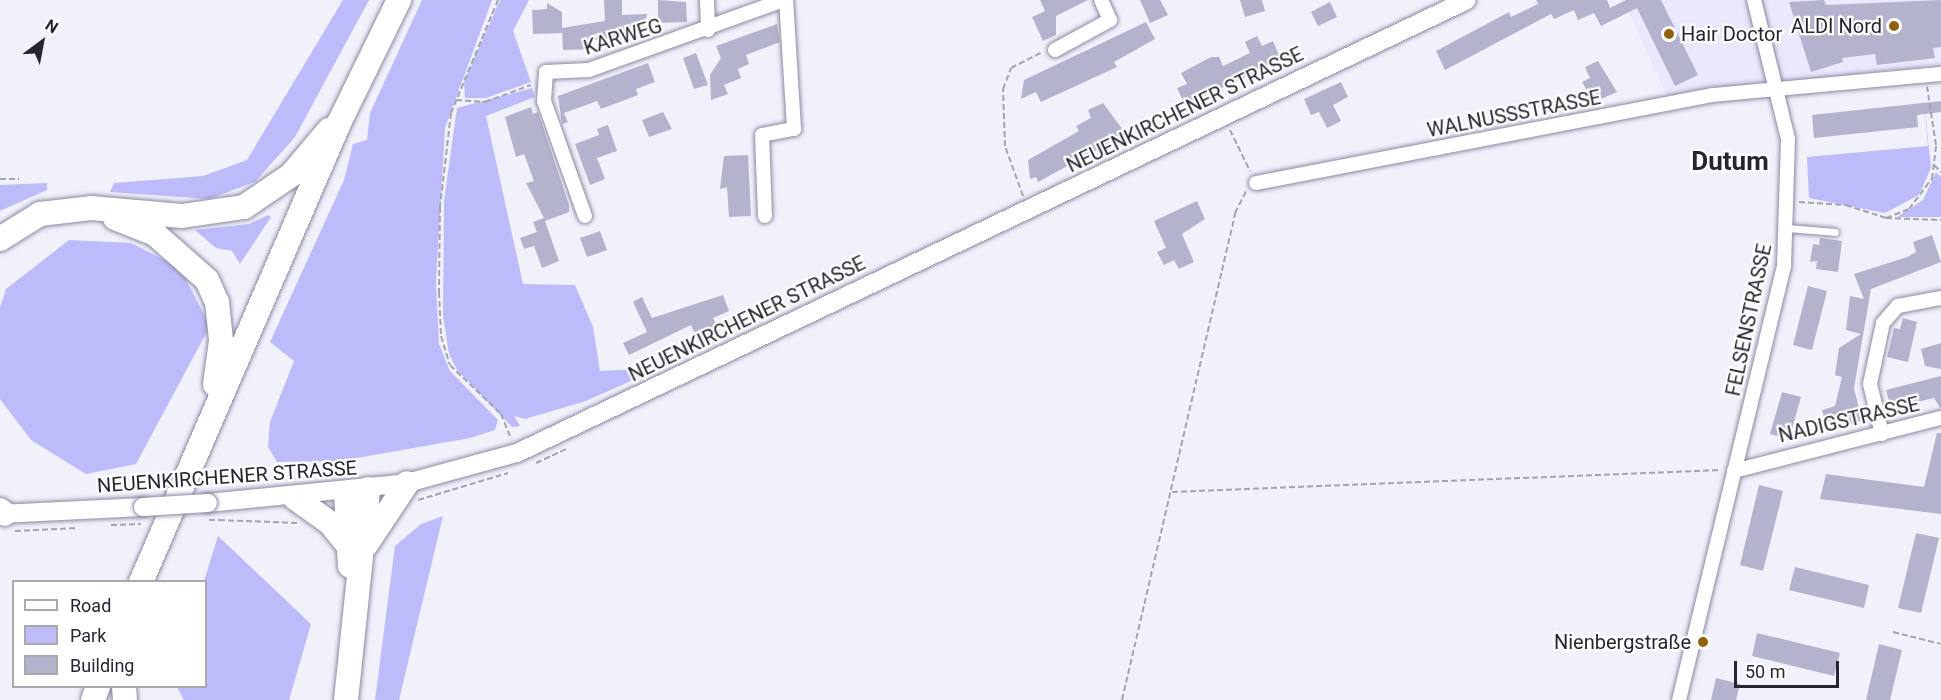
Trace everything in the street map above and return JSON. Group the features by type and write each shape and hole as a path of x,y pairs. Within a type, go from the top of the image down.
{"highway":[{"path":"142,579 340,121 399,0"},
{"path":"0,239 40,214 91,207 182,216 244,207 291,175 340,121"},
{"path":"91,207 155,234 207,280 217,302 221,341 212,413"},
{"path":"355,548 407,483"},
{"path":"346,700 355,601 357,491"},
{"path":"295,498 330,523 355,548"}],"street":[{"path":"707,0 708,30"},
{"name":"KARWEG","path":"546,72 589,70 708,30 785,0 794,129 762,135 765,216"},
{"path":"1055,50 1110,20 1101,0"},
{"name":"NEUENKIRCHENER STRASSE","path":"4,517 295,498 357,491 407,483 517,453 1467,0"},
{"name":"FELSENSTRASSE","path":"1678,700 1784,266 1790,202 1779,87 1754,0"},
{"path":"546,72 544,101 585,216"},
{"path":"1779,87 1941,74"},
{"name":"WALNUSSSTRASSE","path":"1256,183 1779,87"},
{"path":"1882,434 1870,384 1883,323 1898,306 1941,298"},
{"name":"NADIGSTRASSE","path":"1734,471 1766,460 1941,418"}],"lane":[{"path":"1788,228 1835,232"}],"path":[{"path":"498,0 455,100 440,207 441,336 450,365 501,414 517,453"},
{"path":"1030,209 1009,169 1003,89 1011,68 1055,50"},
{"path":"455,100 485,102 529,87 546,72"},
{"path":"1886,218 1923,197 1934,165 1936,145 1925,75"},
{"path":"1122,700 1235,213 1256,183 1224,117"},
{"path":"1934,165 1941,172"},
{"path":"0,179 18,178"},
{"path":"1790,202 1846,205 1886,218 1941,220"},
{"path":"1172,492 1734,471"},
{"path":"4,517 90,526"},
{"path":"100,526 111,525"},
{"path":"1893,632 1941,644"}],"shaded area":[{"path":"1623,0 1941,0 1941,64 1668,98"}],"green space":[{"path":"343,0 369,0 295,137 255,182 209,199 110,192 114,183 203,176 247,160"},
{"path":"422,0 492,0 445,128 436,283 439,344 450,371 498,420 495,430 470,438 340,461 277,462 268,447 270,422 294,361 270,342 344,180 353,144 367,140 370,113"},
{"path":"500,0 529,0 513,31 531,82 486,98 465,98 464,82"},
{"path":"532,88 535,97 486,116 523,284 575,285 593,327 600,371 638,369 642,376 586,401 525,419 514,416 520,426 512,427 457,370 449,354 443,315 444,201 457,108"},
{"path":"1923,91 1931,168 1919,195 1885,213 1809,198 1807,157 1928,146"},
{"path":"1936,172 1941,177 1941,217 1897,217 1923,200"},
{"path":"47,183 47,190 0,211 0,185"},
{"path":"268,215 271,217 240,264 232,251 216,248 195,230 249,224"},
{"path":"69,240 131,243 180,268 210,326 136,464 86,474 31,440 0,399 0,308 6,289"},
{"path":"443,516 399,700 375,700 395,546 421,524"},
{"path":"218,536 311,624 289,700 184,700 178,688 207,688 207,580 204,580"}],"building":[{"path":"604,0 622,0 622,15 647,14 641,38 592,40 592,49 563,50 562,28 605,21"},
{"path":"658,0 686,2 687,22 658,23"},
{"path":"1040,0 1088,0 1056,16 1056,35 1043,41 1032,17 1045,11"},
{"path":"1140,0 1160,0 1168,15 1150,23"},
{"path":"1240,0 1262,0 1265,11 1245,17"},
{"path":"1536,0 1607,0 1610,8 1626,0 1661,0 1698,75 1675,86 1637,8 1601,26 1594,13 1578,20 1574,10 1554,19 1551,14 1445,70 1436,51 1509,12 1511,17 1538,4"},
{"name":"ALDI Nord","path":"1824,0 1826,5 1941,0 1941,47 1933,48 1935,58 1877,65 1875,54 1842,58 1843,62 1811,72 1789,2"},
{"path":"1330,2 1337,17 1318,26 1311,12"},
{"path":"547,3 562,12 562,33 533,34 532,10 547,9"},
{"path":"1146,22 1155,39 1114,62 1117,67 1041,102 1036,92 1021,99 1024,80"},
{"path":"777,24 780,42 746,55 749,64 738,69 741,78 724,85 728,94 711,100 710,75 721,58 716,46"},
{"path":"1257,36 1262,46 1273,41 1281,60 1185,105 1177,88 1187,84 1181,73 1211,57 1219,57 1223,66 1250,53 1245,42"},
{"path":"696,53 708,85 694,89 683,58"},
{"path":"1598,61 1617,92 1594,102 1582,82 1590,78 1585,67"},
{"path":"648,63 655,82 636,89 638,95 601,109 597,101 564,113 568,122 562,124 558,96"},
{"path":"1341,82 1348,97 1333,105 1341,121 1327,128 1319,112 1311,115 1304,99"},
{"path":"1941,101 1941,112 1917,115 1918,127 1814,138 1812,115"},
{"path":"1103,103 1126,134 1038,182 1036,177 1030,179 1028,160 1079,131 1076,126 1091,118 1088,110"},
{"path":"531,107 533,114 538,112 569,205 569,212 545,221 559,261 542,268 534,246 524,249 520,238 537,232 533,222 544,218 526,183 534,181 524,154 516,157 505,117"},
{"path":"663,112 672,129 649,137 642,120"},
{"path":"608,125 617,151 597,158 605,179 590,185 575,144 599,135 597,129"},
{"path":"748,155 751,216 729,217 727,187 720,189 724,156"},
{"path":"1197,201 1205,219 1182,234 1194,262 1179,269 1174,260 1164,265 1157,252 1166,248 1154,221"},
{"path":"600,231 607,250 587,257 580,238"},
{"path":"1932,235 1941,262 1871,289 1854,388 1862,421 1828,430 1822,410 1835,406 1842,377 1835,375 1839,348 1861,334 1846,330 1850,296 1864,299 1854,274 1907,257 1916,252 1913,242"},
{"path":"1820,238 1842,241 1838,272 1816,269 1817,261 1810,262 1813,244 1819,245"},
{"path":"1808,286 1827,291 1812,350 1793,345"},
{"path":"723,295 729,311 713,318 721,335 700,345 691,325 629,355 623,343 647,332 633,302 642,297 652,318"},
{"path":"1903,318 1917,322 1908,362 1887,357 1894,328 1900,329"},
{"path":"1941,343 1941,369 1925,366 1921,349"},
{"path":"1941,376 1941,409 1934,398 1891,408 1886,390"},
{"path":"1782,392 1801,397 1789,439 1770,434"},
{"path":"1937,433 1941,433 1941,514 1820,499 1826,474 1924,487"},
{"path":"1759,485 1783,491 1763,571 1740,565"},
{"path":"1916,533 1939,538 1921,613 1898,608"},
{"path":"1795,567 1869,585 1864,608 1789,590"},
{"path":"1757,633 1840,653 1834,676 1752,656"},
{"path":"1879,644 1902,650 1890,700 1866,700"},
{"path":"1716,678 1740,684 1736,700 1711,700"}],"place":[{"name":"ALDI Nord","path":"1894,26"},
{"name":"Hair Doctor","path":"1669,34"},
{"name":"Nienbergstraße","path":"1703,642"}],"district":[{"name":"Dutum","path":"1730,162"}]}
